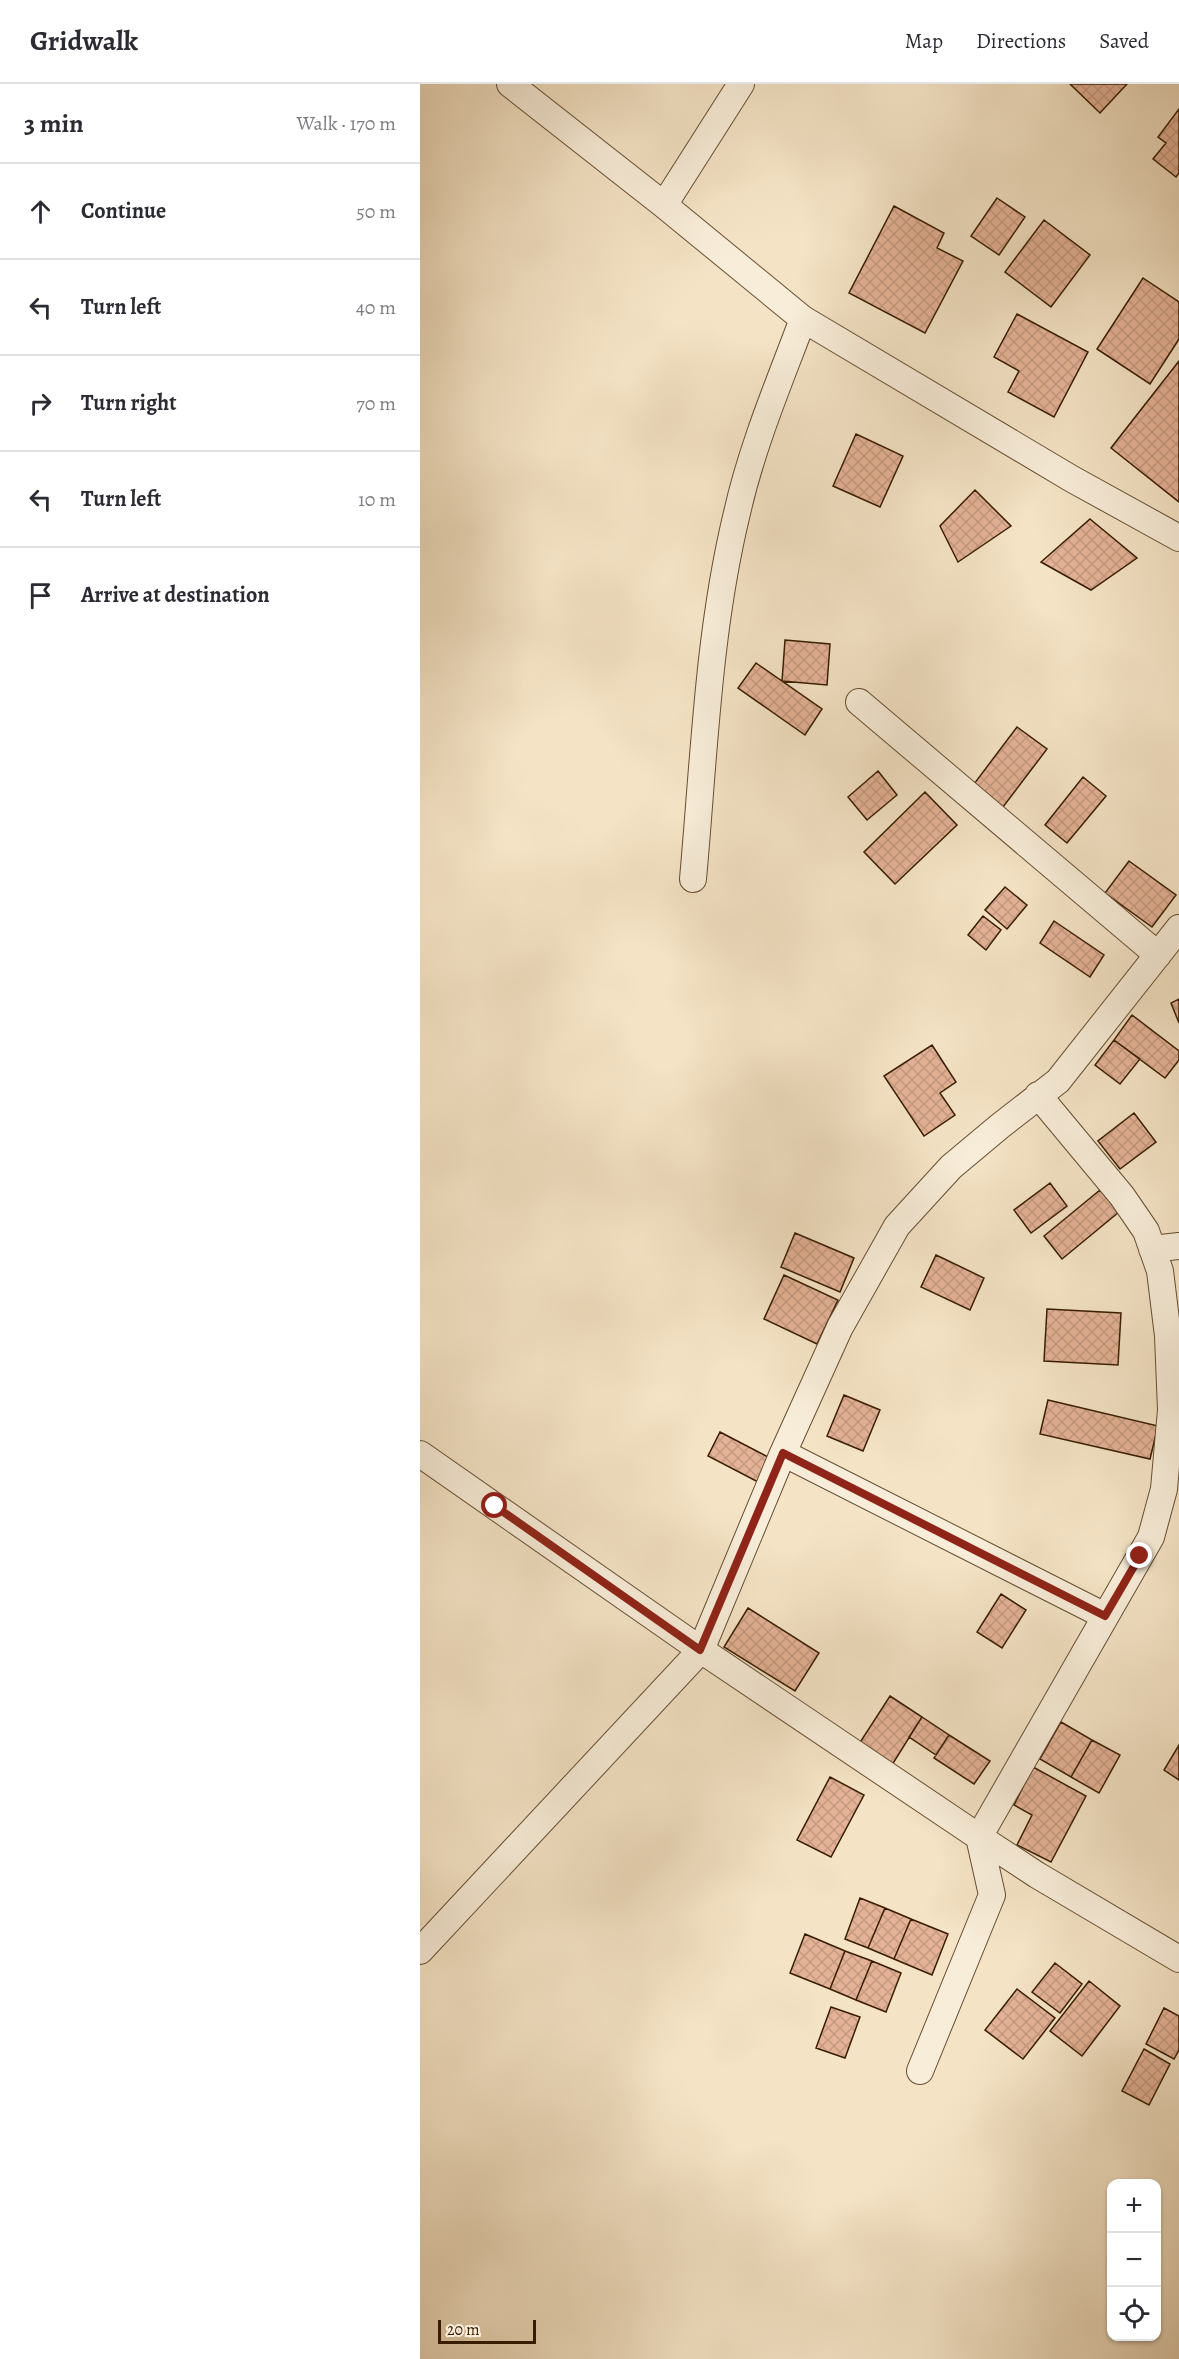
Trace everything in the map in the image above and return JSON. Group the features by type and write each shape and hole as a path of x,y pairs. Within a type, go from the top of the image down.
{"street":[{"path":"510,84 664,205 803,319 1072,479 1179,538"},
{"path":"664,205 741,84"},
{"path":"693,879 714,650 726,567 737,513 754,451 803,319"},
{"path":"859,702 1158,955"},
{"path":"420,1951 700,1650 783,1453 840,1328 897,1226 951,1167 1058,1081 1179,928"},
{"path":"920,2071 992,1895 980,1837 1151,1537 1164,1489 1171,1410 1168,1336 1160,1271 1146,1231 1122,1196 1038,1095"},
{"path":"1152,1249 1179,1246"},
{"path":"783,1453 1105,1616"},
{"path":"420,1454 700,1650 1037,1875 1179,1959"}],"building":[{"path":"1070,84 1127,84 1100,113"},
{"path":"1179,109 1179,173 1176,177 1153,159 1166,143 1158,137"},
{"path":"997,198 1025,217 999,255 971,236"},
{"path":"894,206 944,233 937,248 963,261 925,333 849,293"},
{"path":"1044,220 1090,255 1051,307 1005,272"},
{"path":"1143,278 1179,302 1179,339 1150,384 1097,349"},
{"path":"1017,314 1088,352 1054,417 1008,392 1019,371 994,357"},
{"path":"1179,361 1179,502 1111,448"},
{"path":"856,434 903,456 880,507 833,486"},
{"path":"975,490 1011,526 958,562 940,526"},
{"path":"1090,519 1137,558 1091,590 1041,562"},
{"path":"785,640 830,644 827,685 782,681"},
{"path":"756,663 822,709 805,735 738,688"},
{"path":"1017,727 1047,749 1003,807 974,784"},
{"path":"878,771 897,795 867,820 848,797"},
{"path":"1083,777 1106,796 1067,843 1045,825"},
{"path":"925,792 957,825 895,884 864,852"},
{"path":"1129,861 1176,895 1152,927 1105,893"},
{"path":"1005,887 1027,905 1007,929 985,910"},
{"path":"983,916 1001,930 986,950 968,935"},
{"path":"1054,921 1104,955 1090,977 1040,943"},
{"path":"1179,999 1179,1023 1171,1003"},
{"path":"1132,1015 1179,1051 1179,1060 1165,1078 1114,1040"},
{"path":"1114,1040 1140,1059 1120,1084 1095,1065"},
{"path":"932,1045 956,1082 940,1093 955,1115 924,1136 884,1076"},
{"path":"1134,1113 1156,1142 1120,1169 1098,1141"},
{"path":"1050,1183 1067,1206 1031,1233 1014,1210"},
{"path":"1100,1190 1119,1212 1062,1259 1044,1236"},
{"path":"795,1233 854,1258 840,1292 781,1267"},
{"path":"936,1255 984,1278 970,1310 921,1287"},
{"path":"784,1275 838,1300 817,1344 764,1319"},
{"path":"1047,1309 1121,1313 1118,1365 1044,1361"},
{"path":"844,1395 880,1410 863,1451 827,1436"},
{"path":"1048,1400 1158,1426 1150,1459 1040,1434"},
{"path":"720,1432 772,1459 760,1483 708,1456"},
{"path":"1001,1594 1026,1610 1002,1648 977,1632"},
{"path":"748,1608 819,1653 795,1691 724,1647"},
{"path":"890,1696 922,1717 892,1765 859,1744"},
{"path":"922,1717 949,1735 936,1755 909,1737"},
{"path":"1061,1722 1092,1740 1071,1777 1040,1759"},
{"path":"949,1735 990,1761 974,1784 934,1758"},
{"path":"1092,1740 1120,1755 1099,1793 1071,1777"},
{"path":"1179,1745 1179,1780 1164,1770"},
{"path":"1033,1767 1086,1796 1051,1862 1017,1845 1032,1815 1014,1805"},
{"path":"830,1777 864,1795 831,1857 797,1840"},
{"path":"860,1898 885,1908 868,1948 845,1939"},
{"path":"885,1908 911,1919 894,1959 868,1948"},
{"path":"911,1919 948,1934 932,1975 894,1959"},
{"path":"805,1934 845,1951 830,1989 790,1973"},
{"path":"845,1951 872,1961 856,2000 830,1989"},
{"path":"872,1961 901,1973 886,2012 856,2000"},
{"path":"1055,1963 1082,1984 1060,2013 1032,1992"},
{"path":"1089,1981 1120,2006 1082,2056 1050,2031"},
{"path":"1017,1989 1055,2018 1023,2059 985,2030"},
{"path":"831,2007 860,2017 845,2058 816,2048"},
{"path":"1164,2008 1179,2016 1179,2050 1174,2059 1146,2044"},
{"path":"1144,2049 1170,2064 1149,2105 1122,2091"}],"route":[{"path":"495,1506 700,1650 783,1453 1105,1616 1140,1556"}]}
